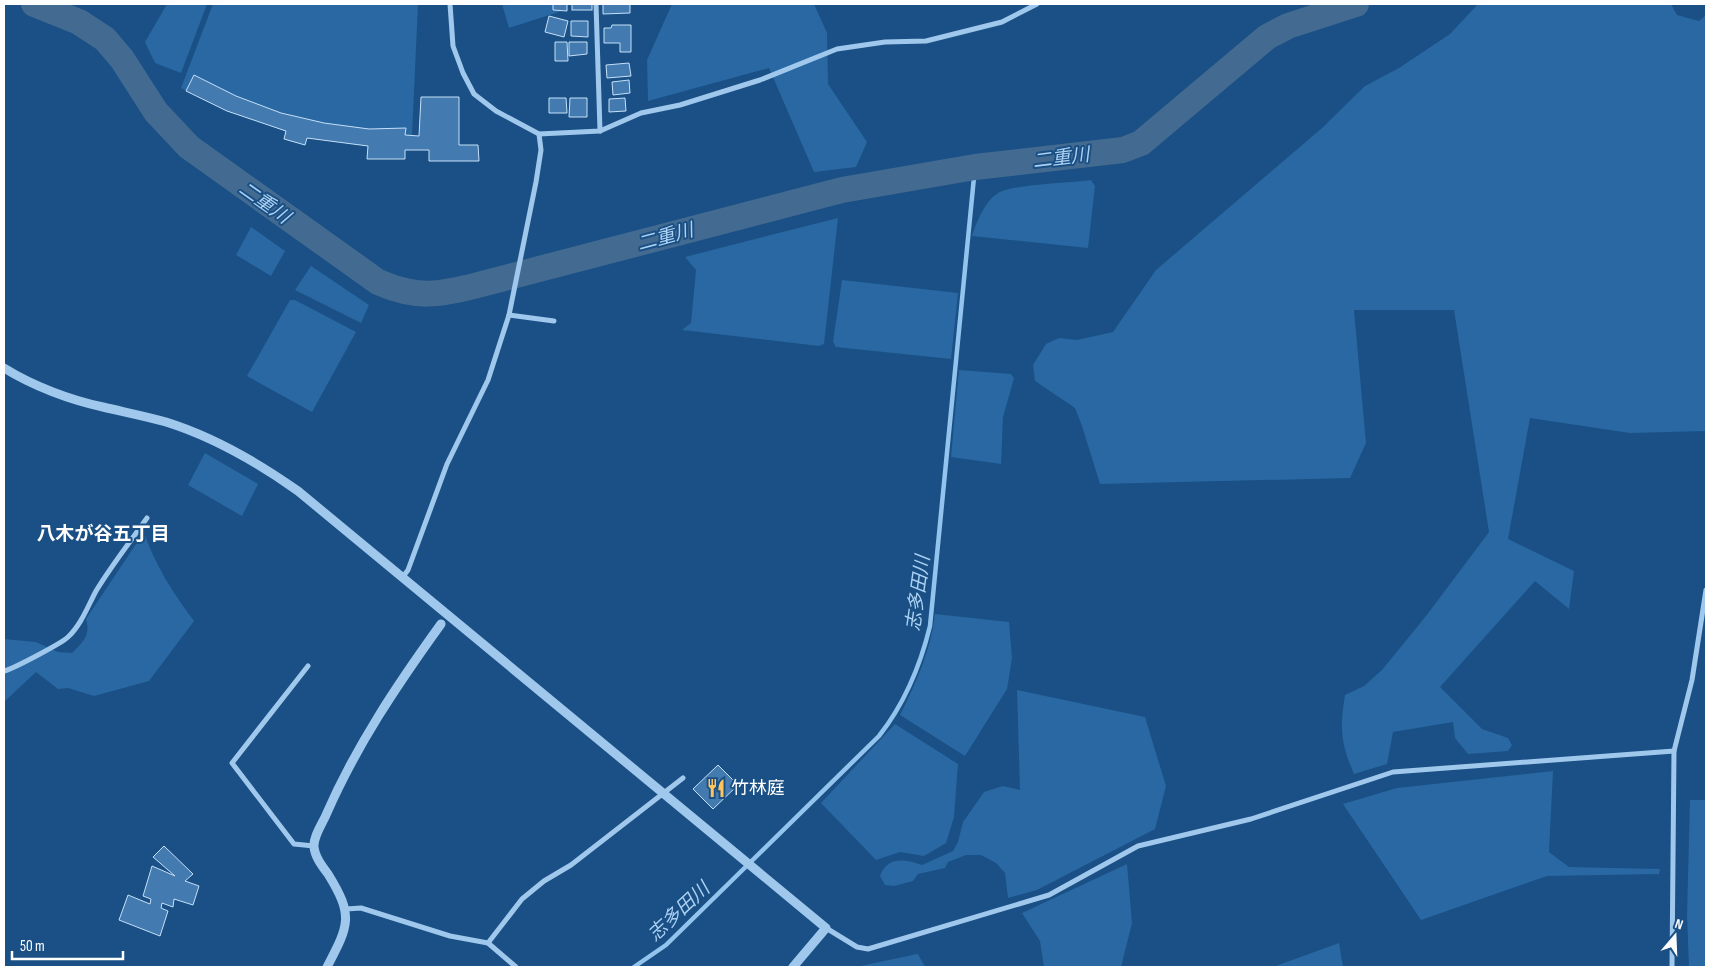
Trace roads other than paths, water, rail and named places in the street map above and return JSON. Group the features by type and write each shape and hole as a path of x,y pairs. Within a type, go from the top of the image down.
{"street":[{"path":"450,4 453,46 463,73 474,94 496,112 539,134 600,131 641,113 680,105 760,80 837,49 885,42 926,40 1002,22 1037,4"},
{"path":"596,4 600,131"},
{"path":"402,578 408,570 447,464 488,380 509,315 522,260 536,182 541,150 539,134"},
{"path":"509,315 554,321"},
{"path":"4,368 41,386 70,397 168,423 209,438 244,456 298,491 826,928 857,947 868,949 1049,895 1138,846 1251,819 1393,772 1674,751"},
{"path":"4,671 20,666 40,652 67,638 77,627 97,590 147,518"},
{"path":"1672,967 1674,751 1692,680 1706,590"},
{"path":"327,967 340,942 346,923 346,909 341,896 318,858 314,846 338,787 381,709 447,616"},
{"path":"308,666 232,763 294,844 314,846"},
{"path":"488,943 522,899 544,881 571,865 661,793 683,778"},
{"path":"346,909 362,908 450,936 488,943 516,967"},
{"path":"793,967 826,928"}],"waterway":[{"name":"二重川","path":"34,4 79,22 105,39 122,59 156,112 189,147 378,282 405,291 428,294 478,285 842,190 975,167 1123,150 1141,143 1267,37 1288,26 1356,4"},
{"name":"志多田川","path":"634,967 666,945 879,736 897,711 916,670 930,626 975,167"}],"place":[{"name":"竹林庭","path":"716,788"}],"district":[{"name":"八木が谷五丁目","path":"103,533"}]}
